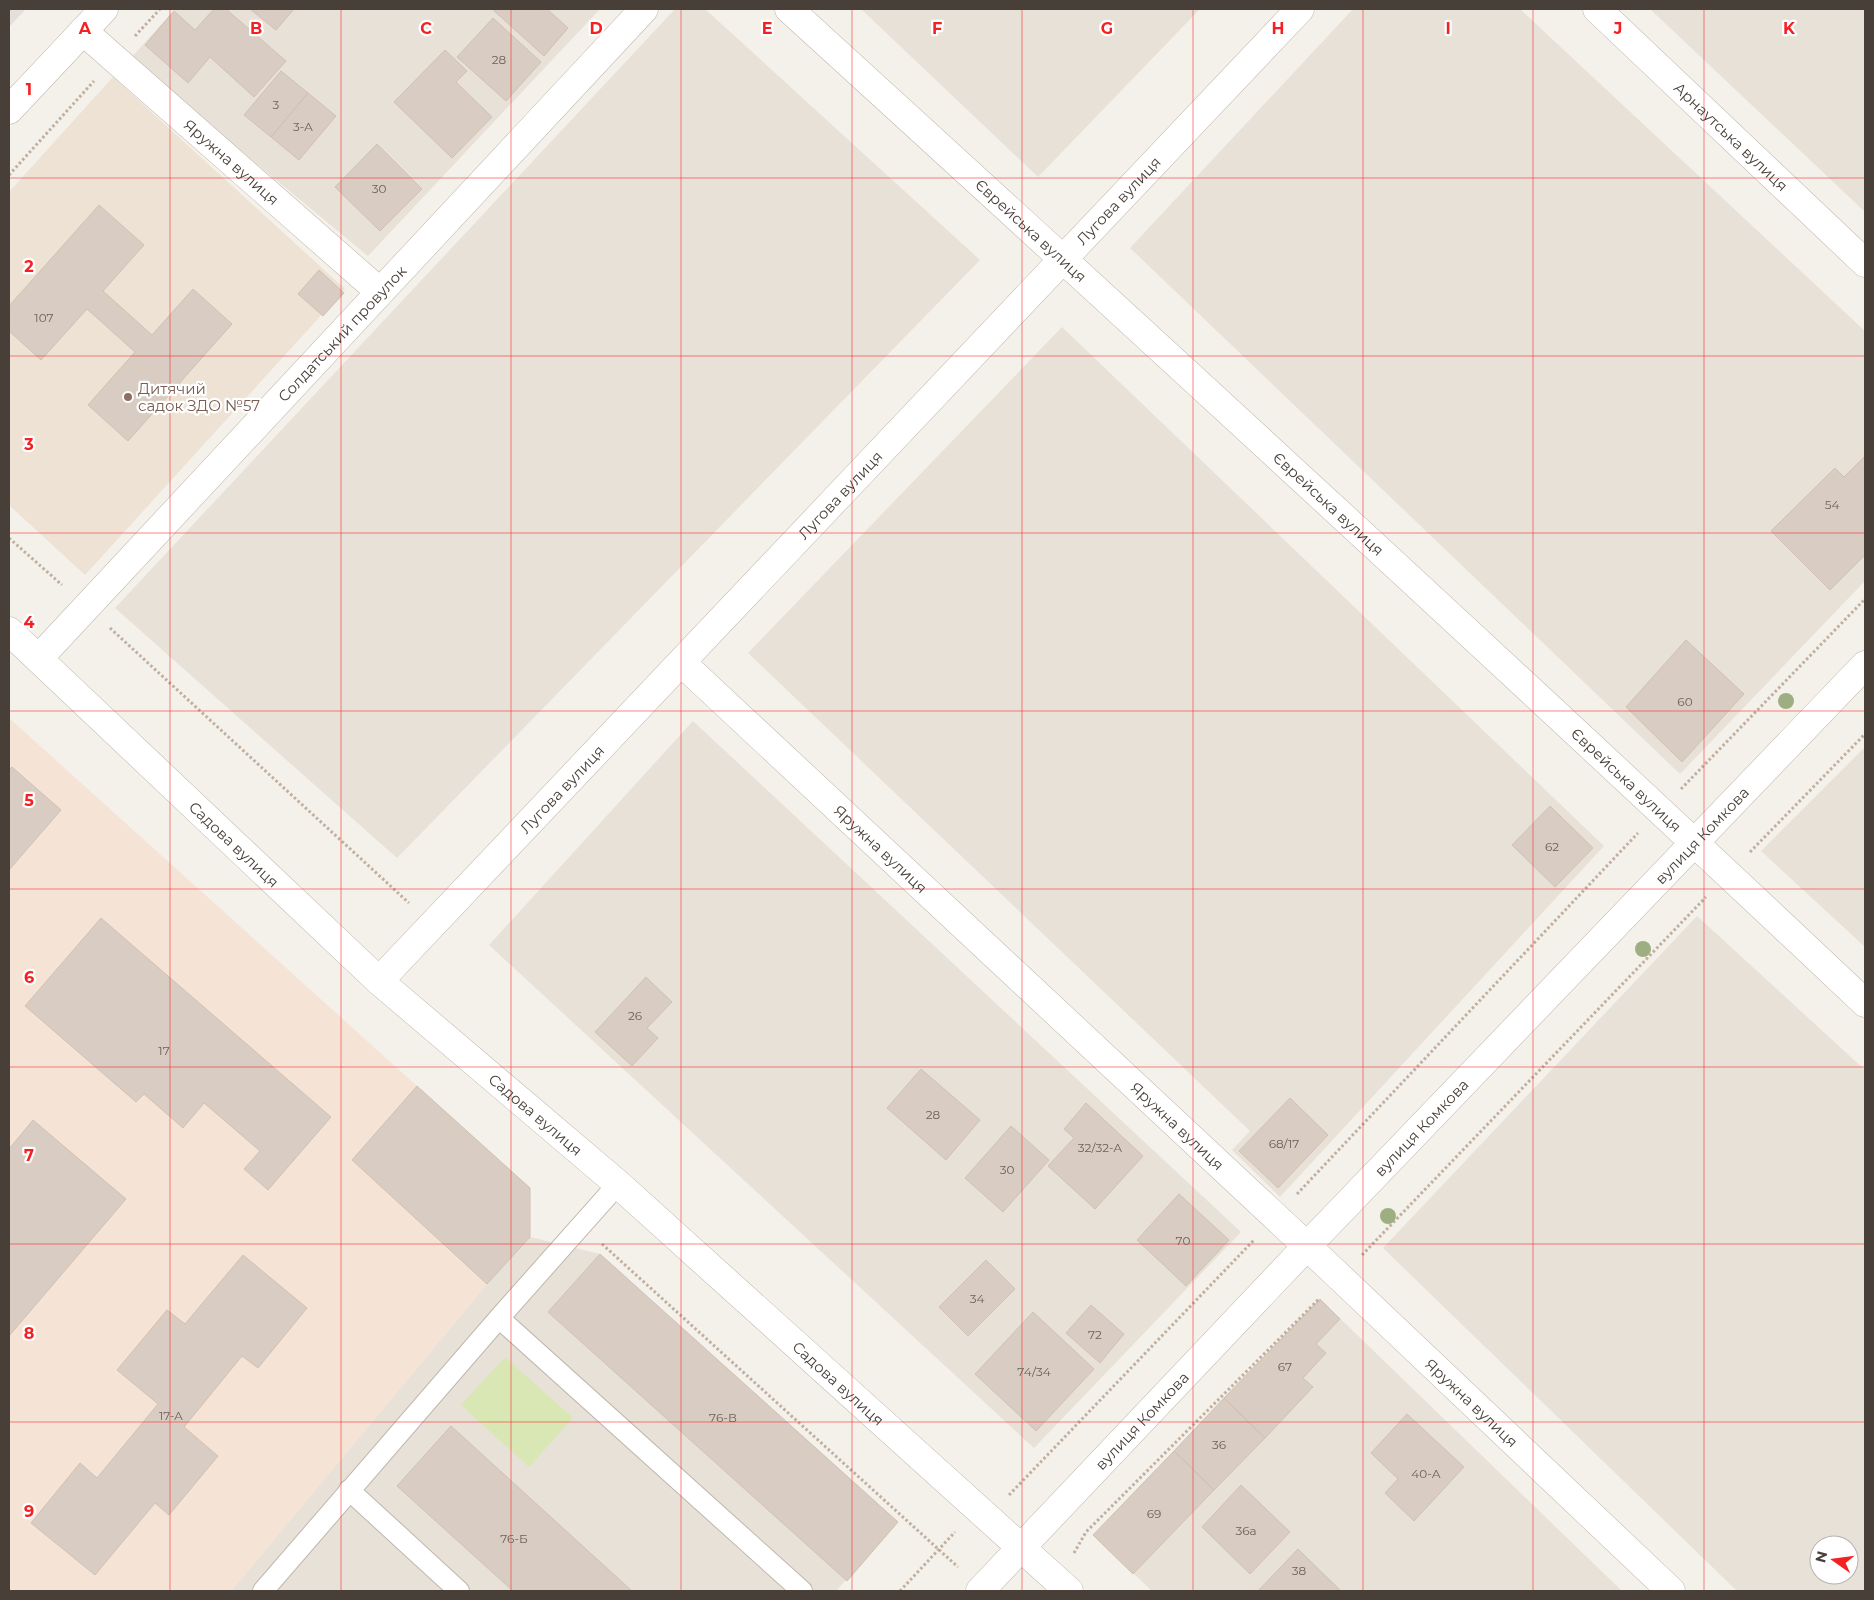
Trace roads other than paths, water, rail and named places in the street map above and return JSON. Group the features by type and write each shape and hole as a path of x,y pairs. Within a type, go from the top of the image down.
{"street":[{"path":"9,110 104,9"},
{"name":"Солдатський провулок","path":"39,658 644,9"},
{"name":"Єврейська вулиця","path":"789,9 1063,258 1660,810 1865,1003"},
{"name":"Лугова вулиця","path":"378,981 682,664 1063,258 1300,9"},
{"name":"Арнаутська вулиця","path":"1597,9 1865,263"},
{"name":"Яружна вулиця","path":"83,31 380,292"},
{"name":"Садова вулиця","path":"9,631 378,981 618,1184 1064,1586"},
{"name":"Яружна вулиця","path":"682,664 1307,1246 1670,1591"},
{"name":"вулиця Комкова","path":"981,1590 1307,1246 1865,665"}],"lane":[{"path":"263,1591 499,1318 618,1184"},
{"path":"499,1318 802,1591"},
{"path":"349,1490 459,1591"}],"place":[{"name":"Дитячий садок ЗДО №57","path":"128,397"}]}
